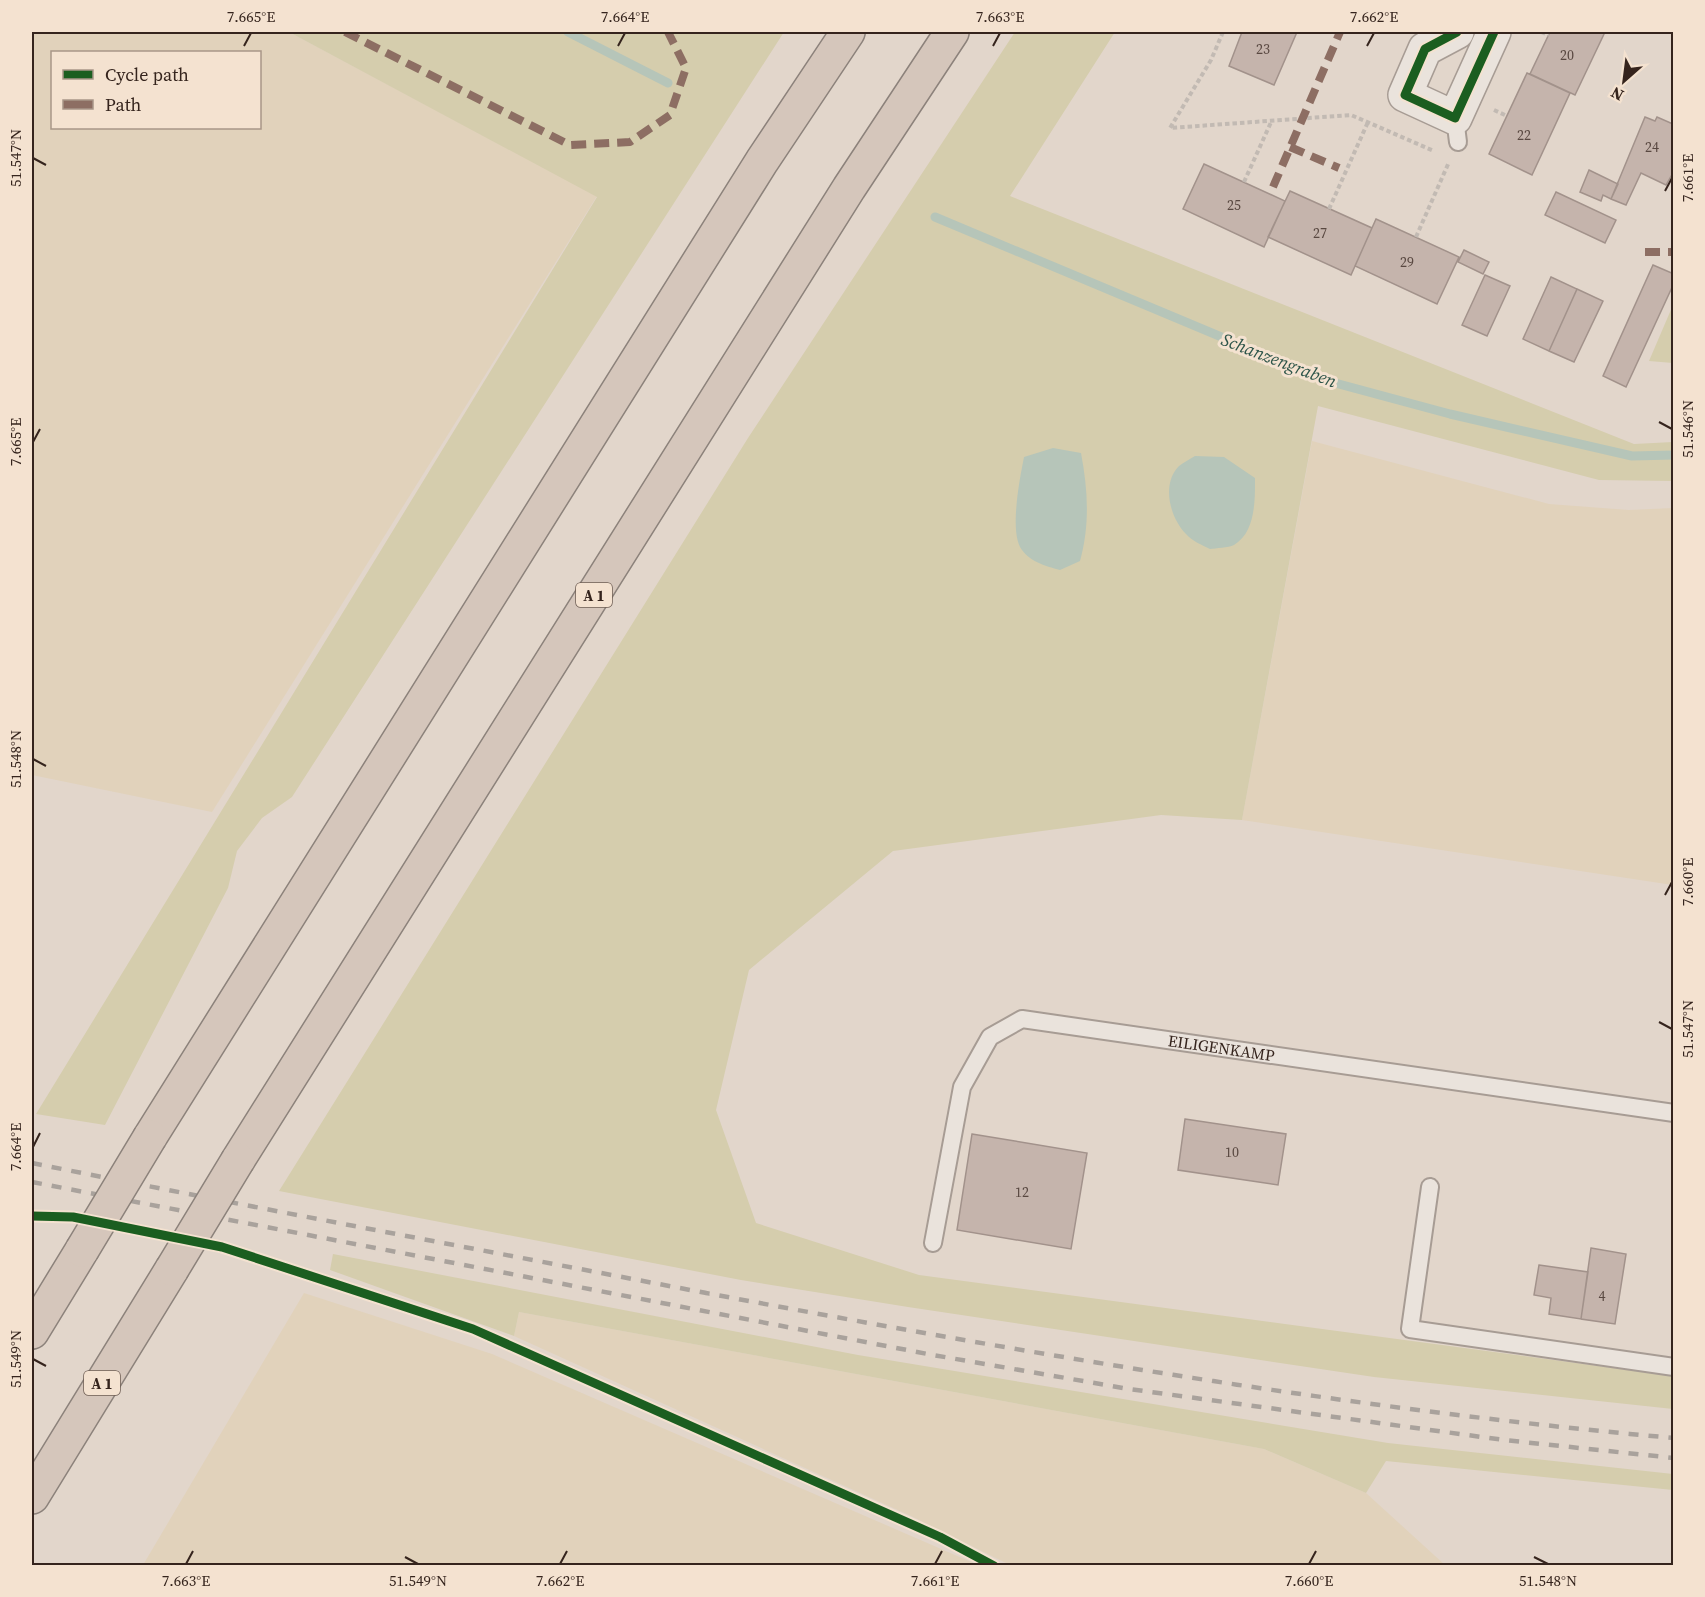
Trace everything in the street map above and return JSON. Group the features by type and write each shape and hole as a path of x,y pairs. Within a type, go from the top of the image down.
{"highway":[{"path":"32,1332 150,1137 756,171 848,32"},
{"name":"A 1","path":"32,1497 238,1160 849,188 952,32"}],"street":[{"path":"1457,32 1425,49 1405,95 1457,130 1494,32"}],"lane":[{"name":"EILIGENKAMP","path":"933,1243 962,1087 990,1037 1022,1019 1674,1113"},
{"path":"1431,1187 1410,1329 1674,1367"}],"path":[{"path":"1223,32 1211,60 1170,128 1351,115 1440,154"},
{"path":"1541,32 1549,35"},
{"path":"1244,182 1273,120"},
{"path":"1329,209 1368,122"},
{"path":"1416,237 1450,158"}],"shaded area":[{"path":"32,32 289,32 597,196 212,812 32,775"},
{"path":"289,32 784,32 292,797 262,818 237,851 228,888 105,1125 36,1114 597,197"},
{"path":"1015,32 1115,32 1010,196 1634,444 1673,442 1673,481 1599,480 1318,406 1242,820 1161,815 893,851 749,970 716,1110 756,1223 919,1275 1673,1376 1673,1409 1374,1377 908,1307 741,1280 279,1191 748,438"},
{"path":"1673,305 1673,363 1649,361"},
{"path":"1312,441 1549,504 1629,510 1673,508 1673,885 1242,820"},
{"path":"1053,448 1081,453 1086,494 1087,521 1080,561 1060,570 1043,565 1023,552 1017,538 1016,527 1017,502 1024,457"},
{"path":"1195,456 1224,457 1255,478 1253,515 1247,532 1234,545 1210,549 1197,543 1180,527 1172,510 1169,491 1173,473 1179,466"},
{"path":"333,1254 858,1355 1388,1443 1673,1474 1673,1490 1386,1461 1366,1493 1264,1449 519,1312 514,1336 330,1270"},
{"path":"304,1293 492,1354 978,1565 143,1565"},
{"path":"519,1312 1264,1449 1366,1493 1445,1565 1010,1565 911,1516 514,1336"}],"building":[{"path":"1242,32 1297,32 1274,85 1229,66"},
{"path":"1550,32 1605,32 1575,95 1530,74"},
{"path":"1527,73 1570,93 1532,175 1489,154"},
{"path":"1645,117 1655,121 1657,117 1673,124 1674,171 1666,185 1641,173 1626,205 1611,199"},
{"path":"1204,164 1285,201 1264,247 1183,209"},
{"path":"1589,170 1618,184 1611,199 1603,195 1601,201 1580,192"},
{"path":"1290,191 1372,228 1351,275 1268,237"},
{"path":"1556,192 1616,220 1605,243 1545,215"},
{"path":"1376,219 1459,257 1437,304 1355,266"},
{"path":"1464,250 1489,262 1483,274 1458,262"},
{"path":"1653,265 1674,274 1674,283 1626,387 1603,376"},
{"path":"1485,275 1510,286 1487,336 1462,325"},
{"path":"1551,277 1577,289 1549,351 1523,339"},
{"path":"1577,289 1603,301 1574,362 1549,351"},
{"path":"1185,1119 1286,1134 1278,1185 1178,1170"},
{"path":"972,1134 1087,1153 1071,1249 957,1230"},
{"path":"1591,1248 1626,1254 1615,1324 1581,1319"},
{"path":"1539,1265 1588,1272 1581,1319 1549,1314 1551,1298 1534,1295"}],"waterway":[{"name":"Schanzengraben","path":"568,32 668,83"},
{"name":"Schanzengraben","path":"935,217 1324,380 1450,414 1632,456 1674,455"}],"railway":[{"path":"32,1163 706,1293 1067,1358 1430,1412 1674,1438"},
{"path":"32,1182 933,1355 1129,1389 1504,1440 1674,1458"}],"marked path":[{"path":"345,32 570,145 630,142 670,115 686,68 668,32"},
{"path":"1273,187 1340,32"},
{"path":"1290,147 1339,168"},
{"path":"1645,252 1674,252"}],"cycle path":[{"path":"1457,32 1425,49 1405,95 1455,118 1494,32"},
{"path":"32,1216 73,1217 222,1247 473,1329 940,1537 994,1566"}]}
